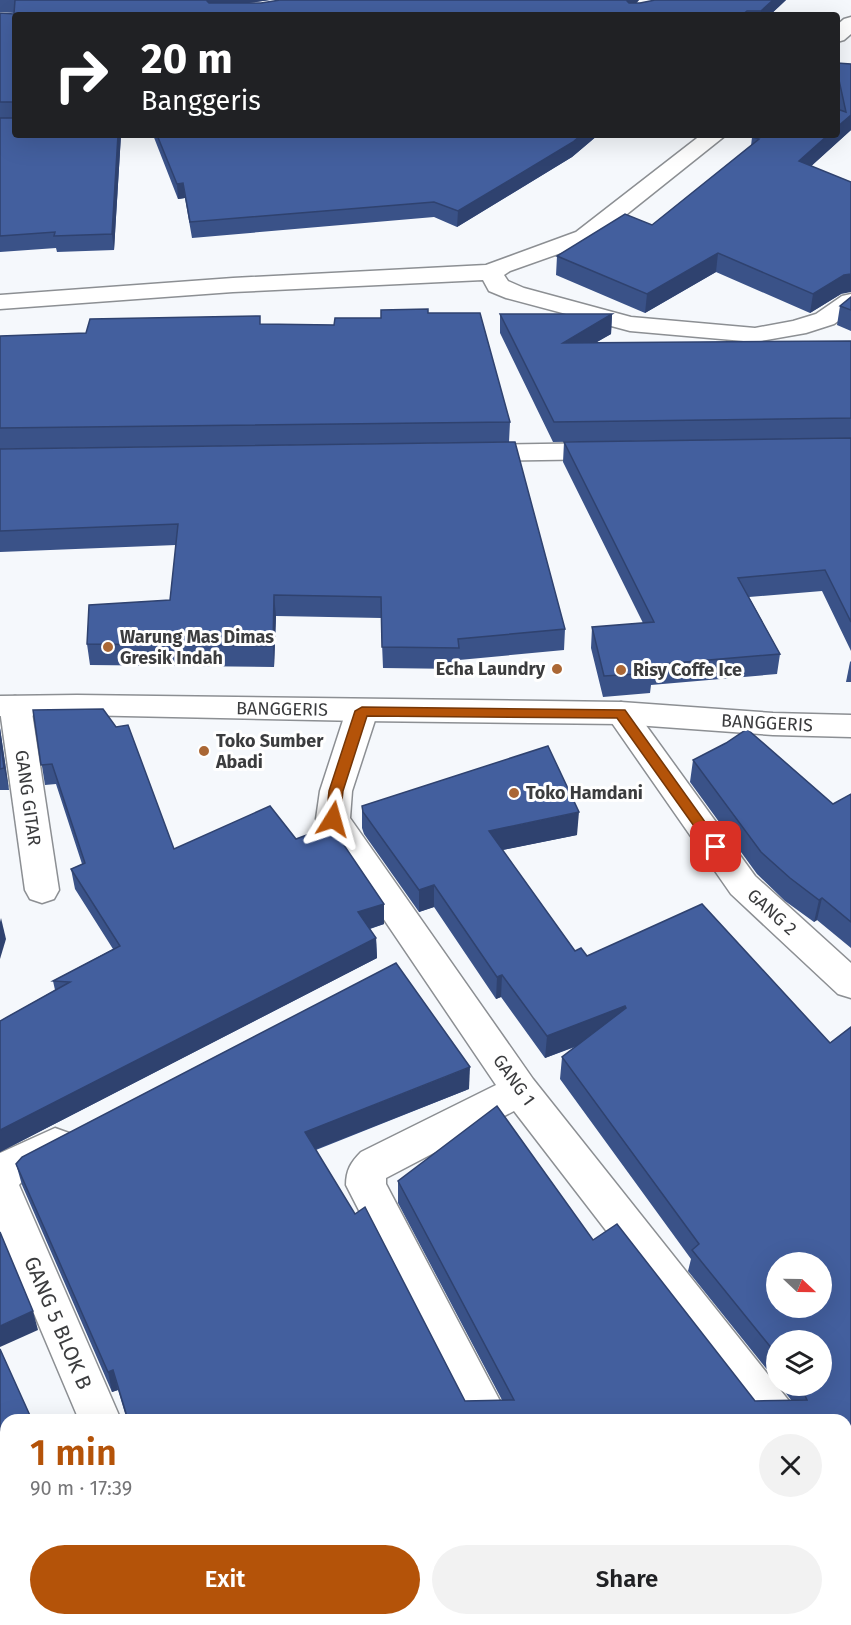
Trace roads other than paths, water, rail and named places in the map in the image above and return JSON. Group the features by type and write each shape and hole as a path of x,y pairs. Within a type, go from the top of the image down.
{"street":[{"path":"840,33 851,23"},
{"path":"0,302 233,285 491,272 507,263 566,246 584,237 711,138"},
{"path":"491,272 498,286 514,293 630,324 723,333 755,335 797,328 825,319 851,301"},
{"path":"449,453 634,450"},
{"name":"BANGGERIS","path":"7,706 89,705 362,711 621,713 773,724 851,726"},
{"name":"GANG GITAR","path":"7,706 42,890"},
{"name":"GANG 1","path":"362,711 336,791 333,819 408,960 520,1090 773,1414"},
{"name":"GANG 2","path":"621,713 743,885 851,984"},
{"path":"485,1414 366,1185 366,1173 375,1162 520,1090"},
{"path":"0,1180 12,1166 86,1128"},
{"name":"GANG 5 BLOK B","path":"0,1186 8,1228 96,1414"}],"place":[{"name":"Warung Mas Dimas Gresik Indah","path":"108,647"},
{"name":"Echa Laundry","path":"557,669"},
{"name":"Risy Coffe Ice","path":"621,670"},
{"name":"Toko Sumber Abadi","path":"204,751"},
{"name":"Toko Hamdani","path":"514,793"}]}
